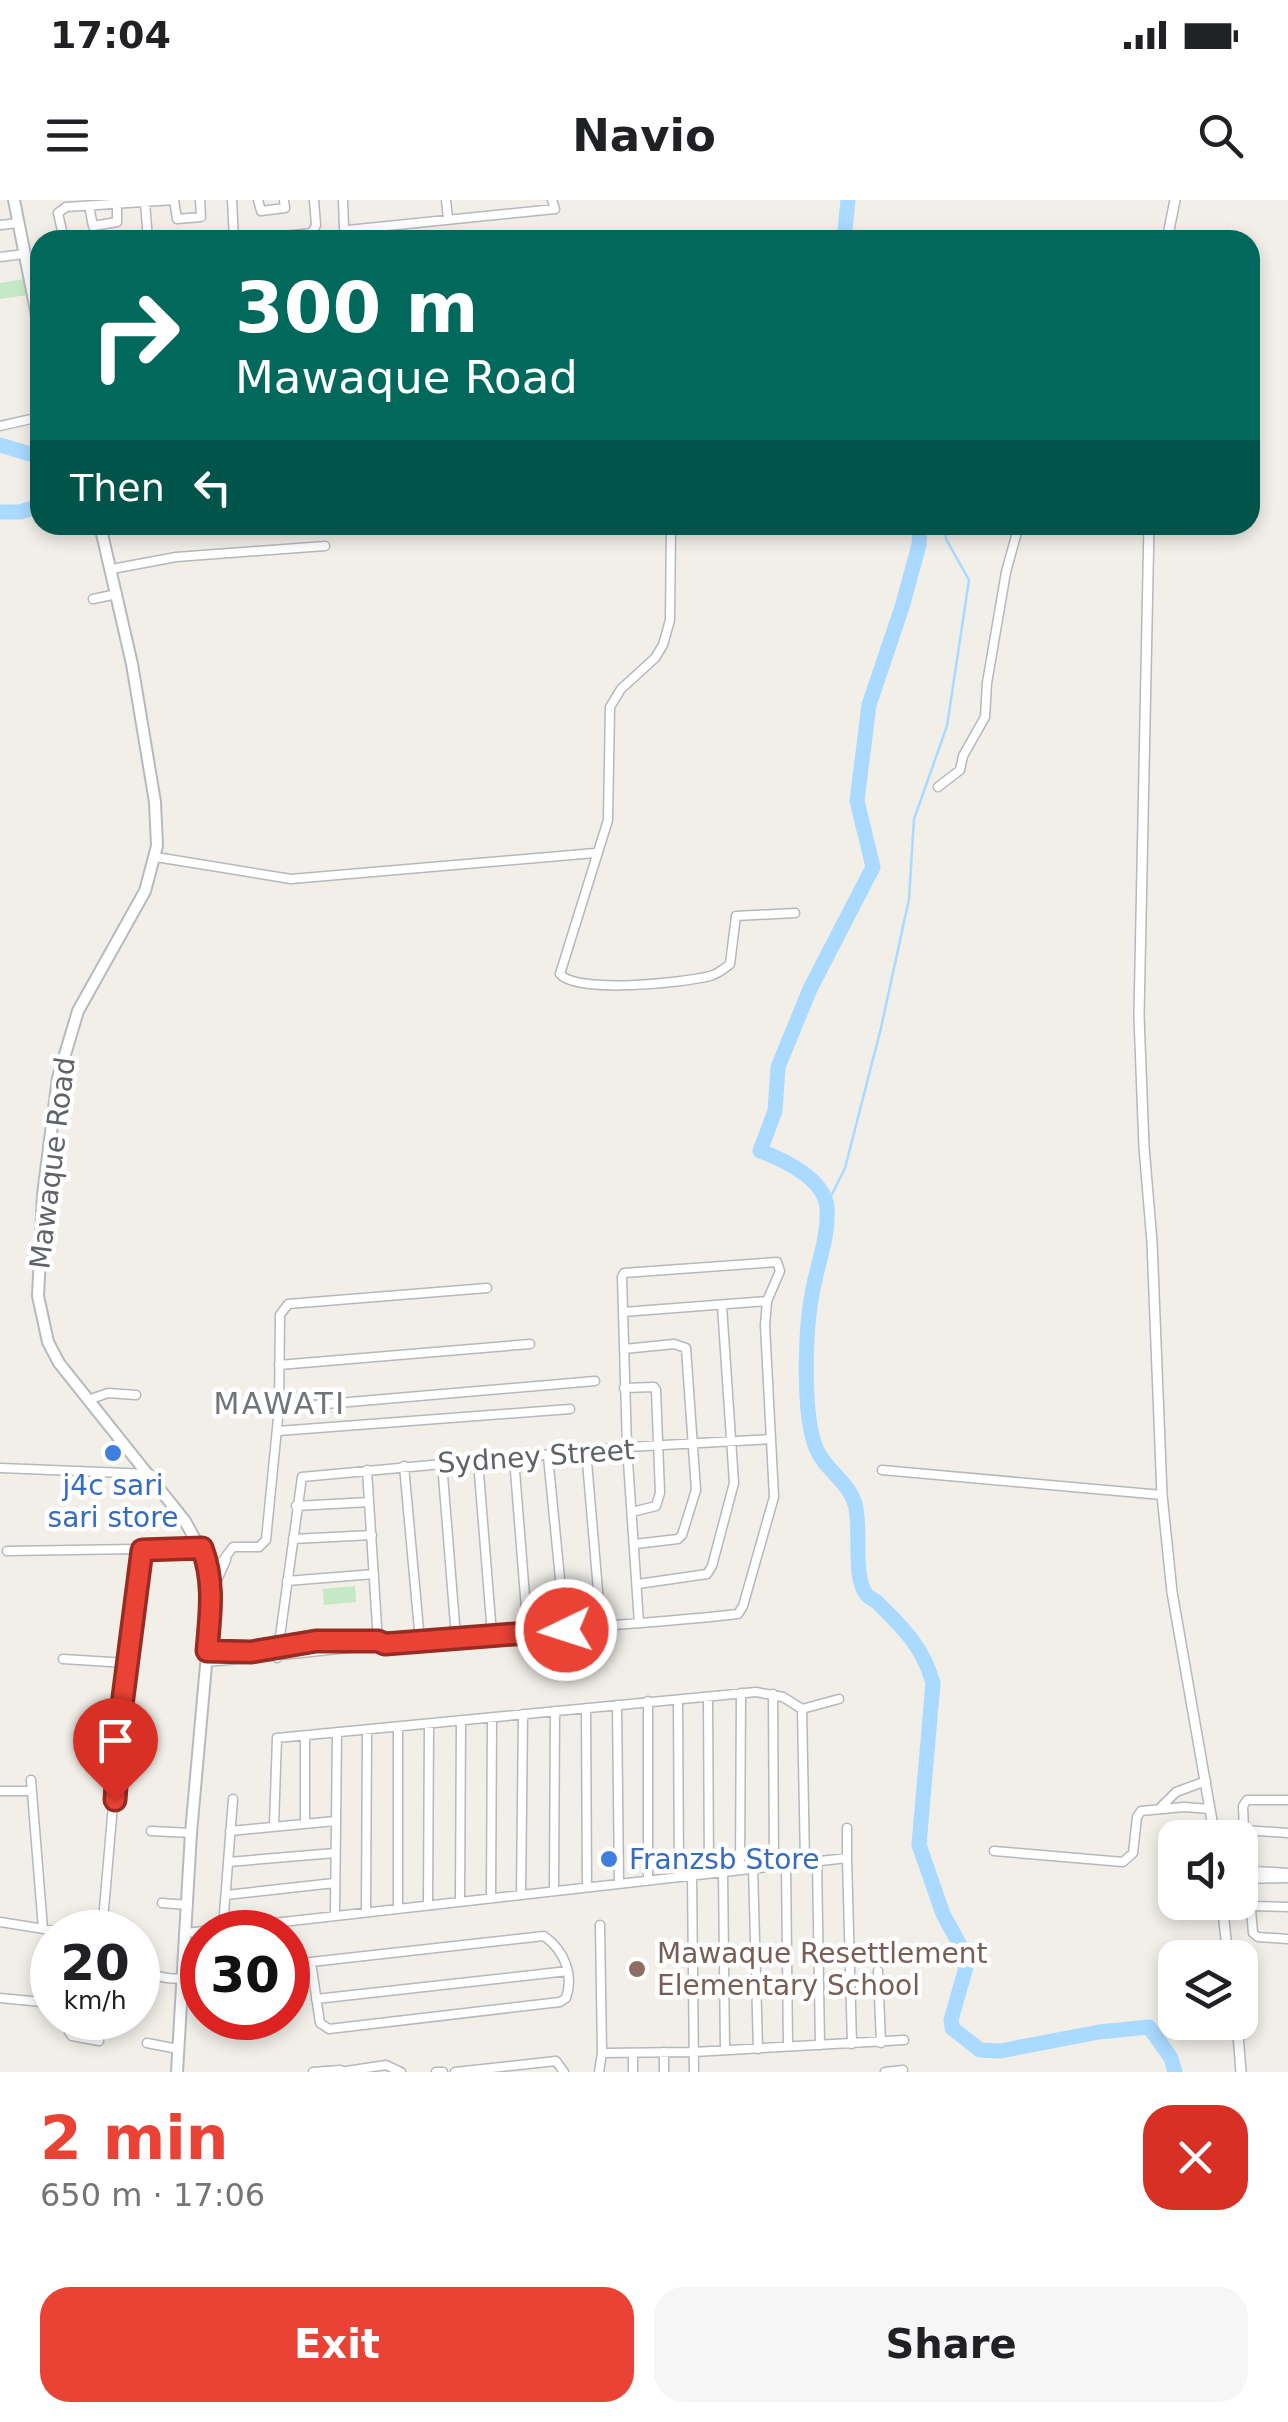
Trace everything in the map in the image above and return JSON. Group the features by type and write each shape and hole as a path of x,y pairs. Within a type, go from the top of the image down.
{"main road":[{"path":"14,200 30,283"},
{"name":"Mawaque Road","path":"103,535 132,664 154,802 156,857 145,891 86,991 58,1078 43,1195 38,1276 41,1318 53,1353 150,1474 202,1548 210,1567 212,1593 188,1910"},
{"name":"Mawaque Road","path":"178,2072 180,2014"}],"street":[{"path":"62,230 58,213 66,207 174,200 177,219 201,217 200,200"},
{"path":"232,200 234,230"},
{"path":"258,200 261,211 285,208 284,200"},
{"path":"314,200 314,230"},
{"path":"343,200 344,228 348,230 555,209 552,200"},
{"path":"446,200 448,218"},
{"path":"1169,230 1175,200"},
{"path":"145,202 147,230"},
{"path":"89,206 93,226 117,222 117,204"},
{"path":"0,225 18,222"},
{"path":"0,257 24,254"},
{"path":"0,426 30,419"},
{"path":"671,535 670,620 663,646 655,658 621,690 610,707 608,820 560,974 568,981 596,986 713,976 730,964 736,916 795,913"},
{"path":"938,787 960,770 963,756 985,716 1006,572 1016,535"},
{"path":"1149,535 1139,1016 1162,1494 1172,1592 1212,1820"},
{"path":"112,569 176,557 325,546"},
{"path":"93,599 117,594"},
{"path":"156,857 291,879 595,853"},
{"path":"206,1656 528,1634 639,1623 740,1611 773,1502 765,1324 767,1301 780,1271 777,1262 624,1274 624,1388 639,1623"},
{"path":"212,1593 233,1547 259,1547 266,1540 278,1430 280,1316 288,1304 487,1288"},
{"path":"623,1312 767,1301"},
{"path":"638,1584 707,1574 732,1495 722,1306"},
{"path":"280,1365 530,1344"},
{"path":"624,1348 685,1346 694,1443 696,1490 682,1536 635,1544"},
{"path":"279,1408 595,1381"},
{"path":"624,1388 656,1388 660,1447 658,1500 651,1509 632,1512"},
{"path":"88,1400 107,1393 136,1396"},
{"path":"278,1430 570,1409"},
{"name":"Sydney Street","path":"296,1506 302,1477 586,1450 771,1439"},
{"path":"586,1450 601,1626"},
{"path":"548,1456 566,1630"},
{"path":"514,1458 528,1634"},
{"path":"478,1461 492,1634"},
{"path":"442,1463 456,1637"},
{"path":"404,1466 420,1641"},
{"path":"1,1468 150,1474"},
{"path":"367,1470 380,1644"},
{"path":"882,1470 1162,1494"},
{"path":"277,1652 296,1506 369,1502"},
{"path":"293,1539 372,1535"},
{"path":"8,1551 202,1548"},
{"path":"104,1910 142,1550"},
{"path":"210,1567 227,1557"},
{"path":"287,1581 374,1574"},
{"path":"62,1659 127,1664"},
{"path":"740,1869 741,1694"},
{"path":"274,1826 276,1740 741,1694 773,1694 802,1709"},
{"path":"773,1694 774,1864"},
{"path":"708,1698 709,1872"},
{"path":"802,1709 839,1699"},
{"path":"678,1700 679,1876"},
{"path":"648,1701 648,1880"},
{"path":"617,1705 619,1883"},
{"path":"586,1708 587,1886"},
{"path":"802,1709 805,1861"},
{"path":"554,1890 555,1711"},
{"path":"521,1895 522,1714"},
{"path":"491,1898 492,1718"},
{"path":"460,1720 460,1901"},
{"path":"428,1905 429,1724"},
{"path":"398,1728 398,1907"},
{"path":"366,1730 366,1911"},
{"path":"336,1914 337,1732"},
{"path":"305,1736 305,1823"},
{"path":"31,1780 41,1910"},
{"path":"1160,1808 1176,1792 1206,1781"},
{"path":"0,1791 32,1792"},
{"path":"225,1910 233,1799"},
{"path":"1244,1820 1247,1800 1288,1800"},
{"path":"994,1851 1123,1862 1133,1853 1136,1817 1141,1812 1210,1808"},
{"path":"230,1830 334,1820"},
{"path":"847,1828 852,2044"},
{"path":"1258,1831 1288,1833"},
{"path":"151,1832 191,1832"},
{"path":"228,1862 335,1852"},
{"path":"310,1917 846,1858"},
{"path":"817,1861 820,2045"},
{"path":"786,1864 788,2046"},
{"path":"754,1867 758,2049"},
{"path":"723,1871 726,2049"},
{"path":"692,1874 694,2072"},
{"path":"1258,1874 1288,1875"},
{"path":"226,1895 334,1883"},
{"path":"162,1902 188,1905"},
{"path":"1258,1906 1288,1907"},
{"path":"1253,1920 1253,1933 1258,1937 1288,1939"},
{"path":"0,1922 30,1927"},
{"path":"600,1925 600,2072"},
{"path":"544,1936 564,1958 568,1991 560,2002 329,2028 320,2022 312,1962 544,1936"},
{"path":"316,1999 568,1971"},
{"path":"878,1971 881,2042"},
{"path":"0,1998 30,2001"},
{"path":"600,2054 904,2040"},
{"path":"1238,2040 1241,2072"},
{"path":"148,2044 178,2049"},
{"path":"633,2052 633,2072"},
{"path":"664,2052 664,2072"},
{"path":"455,2072 556,2060 564,2072"},
{"path":"313,2072 386,2065 401,2072"},
{"path":"885,2072 903,2070"}],"green space":[{"path":"25,279 27,295 0,299 0,283"},
{"path":"317,1389 318,1402 282,1405 281,1392"},
{"path":"355,1586 356,1602 324,1605 323,1589"}],"waterway":[{"path":"845,230 848,200"},
{"path":"0,445 30,454"},
{"path":"0,512 30,509"},
{"path":"920,535 902,607 869,705 857,801 873,867 810,989 778,1067 775,1111 760,1151 802,1172 824,1197 826,1228 810,1305 807,1347 812,1433 820,1456 848,1489 855,1504 862,1585 867,1595 912,1639 933,1683 919,1845 943,1914 968,1960 952,2028 980,2050 1000,2051 1099,2032 1149,2027 1171,2058 1175,2072"},
{"path":"827,1204 845,1168 881,1028 909,899 914,819 947,726 969,580 946,535"}],"place":[{"name":"j4c sari sari store","path":"113,1453"},
{"name":"Franzsb Store","path":"609,1859"},
{"name":"Mawaque Resettlement Elementary School","path":"637,1969"}],"district":[{"name":"MAWATI","path":"280,1404"}],"route":[{"path":"115,1800 121,1713 142,1550 202,1548 210,1567 212,1589 207,1651 251,1652 316,1641 385,1644 566,1630"}]}
